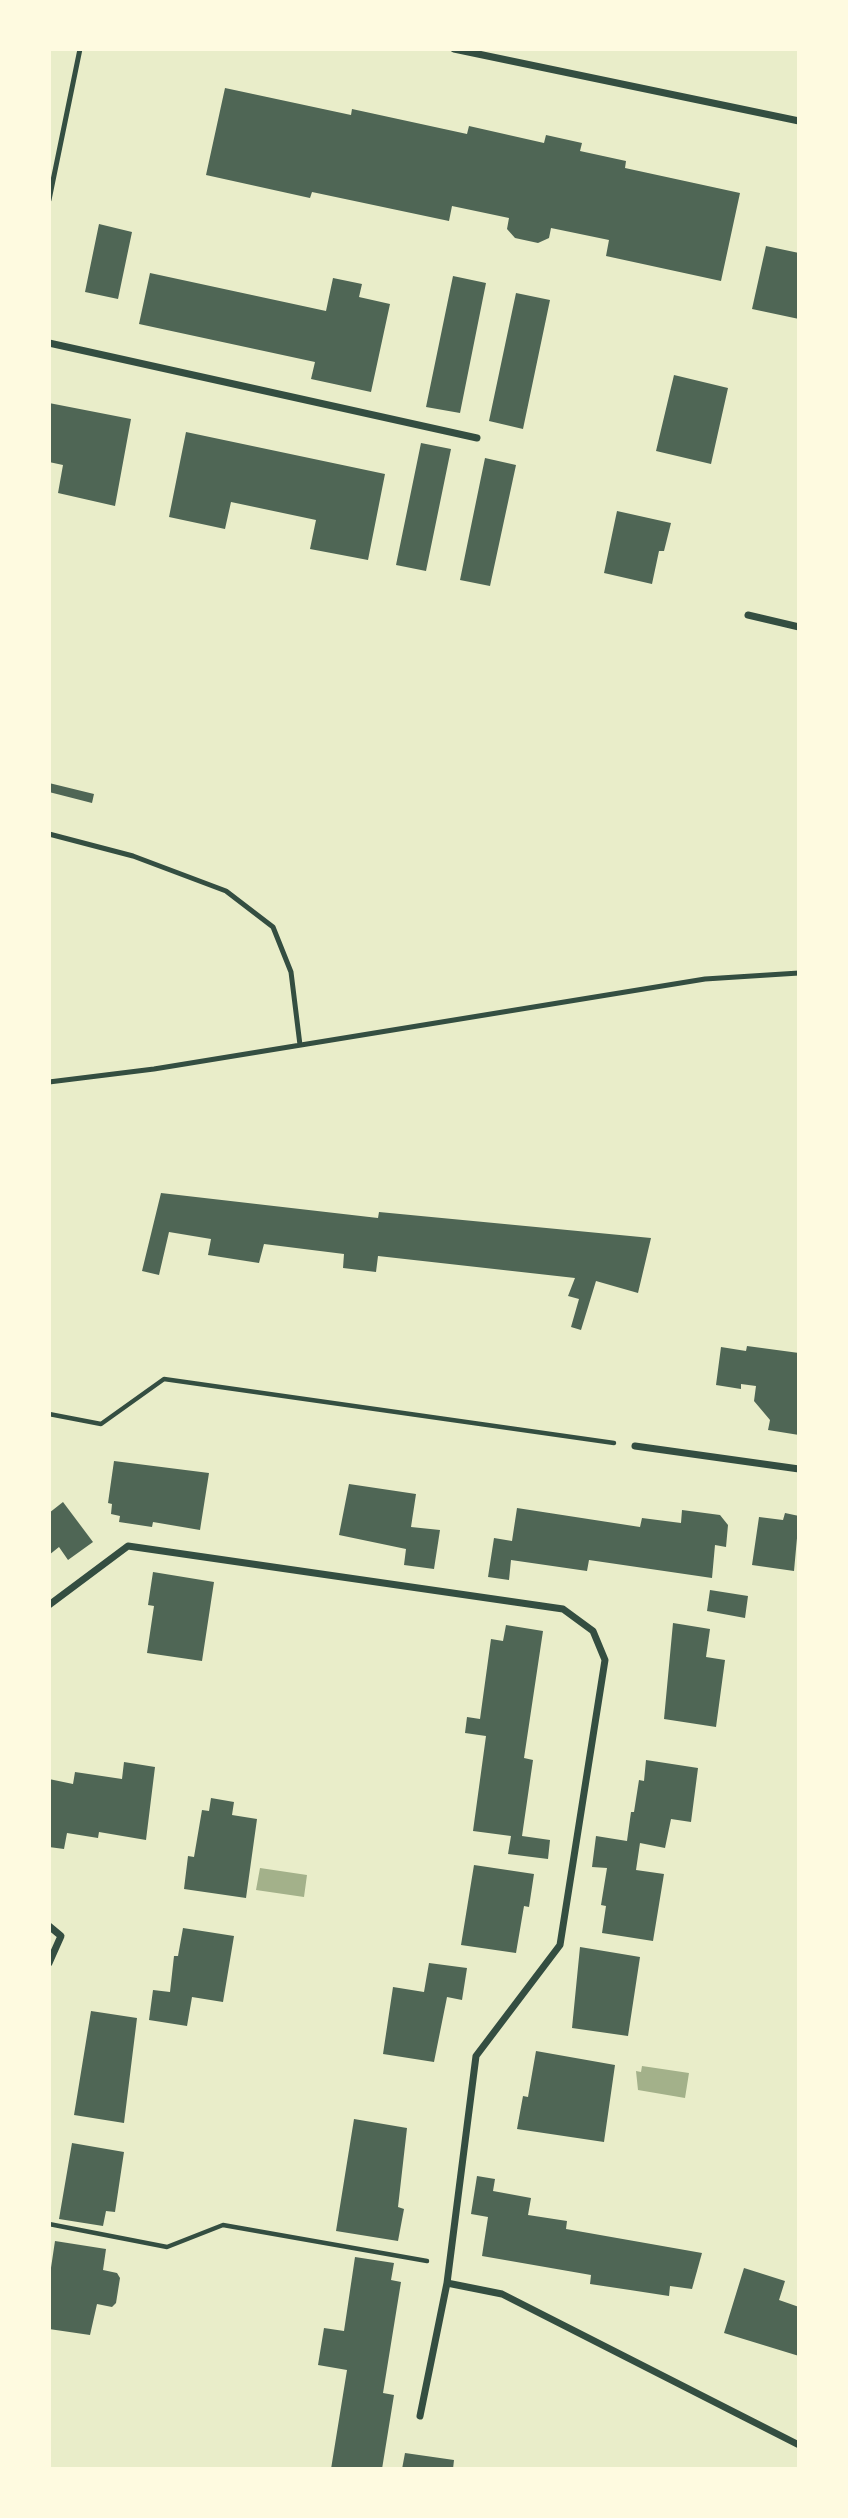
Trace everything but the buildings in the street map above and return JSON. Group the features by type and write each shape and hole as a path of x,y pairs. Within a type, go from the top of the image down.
{"street":[{"path":"454,49 799,121"},
{"path":"49,343 477,438"},
{"path":"748,615 799,627"},
{"path":"635,1446 799,1469"},
{"path":"49,1605 128,1546 563,1609 593,1631 605,1660 560,1945 475,2056 447,2283 420,2416"},
{"path":"49,1926 61,1936 49,1963"},
{"path":"447,2283 502,2294 799,2445"}],"lane":[{"path":"49,200 80,49"},
{"path":"49,834 133,856 226,891 274,927 291,972 300,1045"},
{"path":"49,1082 300,1045 705,979 799,974"}],"path":[{"path":"49,1414 101,1424 164,1379 635,1446"},
{"path":"49,2224 167,2247 223,2225 428,2261 447,2283"}],"shaded area":[{"path":"260,1868 307,1875 304,1897 256,1890"},
{"path":"642,2066 689,2073 685,2098 638,2090 636,2071 641,2072"}]}
